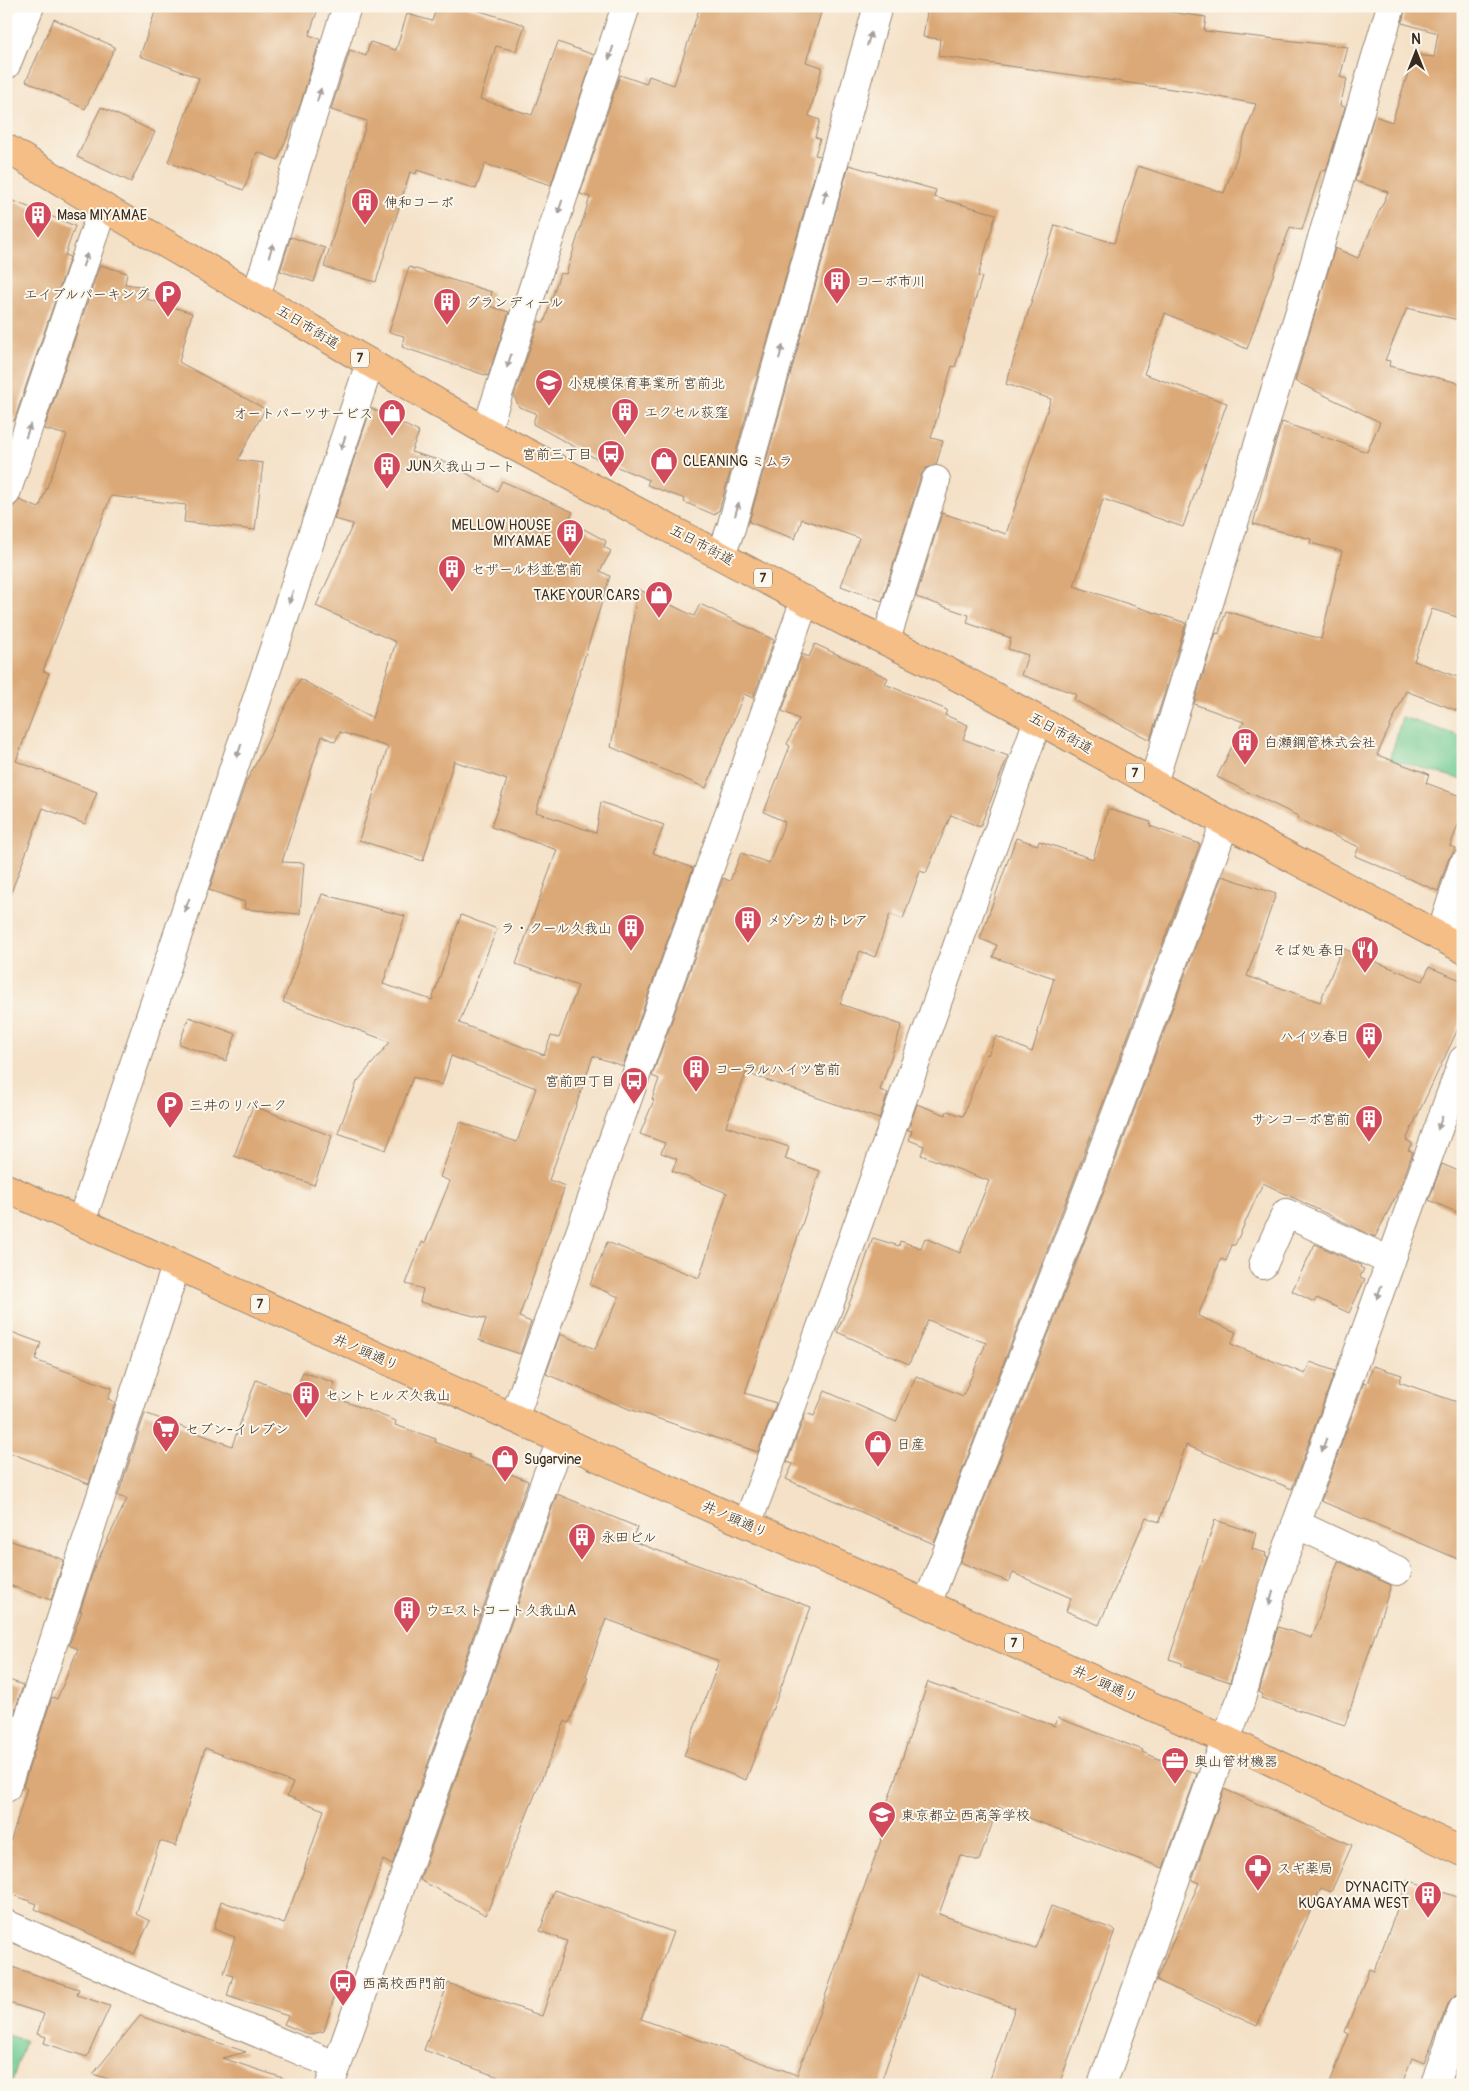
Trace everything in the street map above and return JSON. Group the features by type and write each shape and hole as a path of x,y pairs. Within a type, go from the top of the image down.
{"main road":[{"name":"五日市街道","path":"6,148 103,207 486,431 845,622 886,640 1038,720 1225,823 1452,943"},
{"name":"井ノ頭通り","path":"6,1188 514,1418 622,1470 927,1604 1226,1740 1463,1852"}],"street":[{"path":"6,65 30,6"},
{"path":"256,296 346,6"},
{"path":"486,431 626,6"},
{"path":"721,555 731,528 878,6"},
{"path":"1153,783 1309,282 1391,6"},
{"path":"6,493 103,207"},
{"path":"81,1222 370,364"},
{"path":"886,640 936,480"},
{"path":"514,1418 805,600"},
{"path":"747,1524 814,1347 1038,720"},
{"path":"927,1604 1084,1200 1225,823"},
{"path":"1452,943 1463,865"},
{"path":"1102,2085 1240,1702 1274,1586 1463,1060"},
{"path":"1263,1265 1286,1213 1390,1261"},
{"path":"6,1788 176,1266"},
{"path":"6,1924 155,1990 333,2075 540,1495 562,1440"},
{"path":"1296,1524 1398,1571"},
{"path":"1434,2085 1463,2008"}],"green space":[{"path":"1402,717 1463,737 1463,780 1390,759"},
{"path":"6,2035 25,2040 11,2085 6,2085"}],"building":[{"path":"157,6 319,6 309,35 320,39 301,102 278,160 257,152 244,190 168,162 199,78 140,56"},
{"path":"437,6 464,6 525,25 516,51 496,46 480,99 532,115 558,42 594,55 551,185 485,164 476,189 417,170 416,174 410,172 376,282 324,267 367,121 331,110 350,50 366,56 370,42 396,50 407,14 432,21"},
{"path":"700,6 823,6 806,62 822,67 809,116 820,120 815,137 820,139 815,155 820,156 719,511 715,515 684,502 685,499 647,485 649,480 593,457 533,424 536,413 519,407 514,396 539,321 544,323 560,273 566,274 590,197 580,194 620,75 646,84 649,76 674,85"},
{"path":"928,6 1125,6 1206,17 1204,31 1348,47 1340,77 1347,79 1340,105 1345,107 1326,171 1321,170 1302,230 1290,227 1247,349 1165,313 1144,374 1227,403 1183,527 1103,499 1074,586 1186,623 1150,740 1074,700 1076,694 1021,675 1028,655 1008,649 1011,638 967,623 969,615 916,597 942,513 1006,534 1051,399 1006,384 1055,225 1114,243 1138,166 1224,193 1256,104 1193,92 938,56 940,39 923,37"},
{"path":"1406,6 1463,6 1463,321 1407,308 1385,360 1390,361 1389,366 1463,384 1463,619 1432,609 1414,661 1463,679 1463,713 1406,691 1377,755 1429,774 1426,783 1463,797 1463,812 1450,846 1456,848 1448,860 1438,891 1355,856 1359,847 1297,819 1298,816 1217,777 1244,722 1194,704 1216,633 1219,634 1226,611 1321,639 1342,551 1310,543 1311,539 1253,524 1282,422 1367,452 1380,422 1295,381 1335,248 1358,258 1388,192 1355,181 1374,116 1392,122 1414,55 1434,57 1438,33 1402,23"},
{"path":"54,19 115,47 85,109 26,81"},
{"path":"101,107 155,132 131,182 77,157"},
{"path":"849,165 936,190 934,197 996,214 978,276 982,277 955,367 952,366 931,438 943,441 936,465 926,468 921,475 882,601 841,586 859,538 802,519 795,539 749,522"},
{"path":"6,198 75,226 65,255 70,257 14,421 6,420"},
{"path":"291,237 325,248 314,282 280,271"},
{"path":"100,265 127,273 125,284 147,287 147,299 192,313 179,362 265,409 238,460 263,463 255,530 184,522 186,505 111,496 43,671 49,673 16,761 97,792 85,824 43,808 9,898 6,898 6,523 13,507 19,500 39,508 67,435 44,429"},
{"name":"グランディール","path":"409,267 492,292 489,306 509,312 488,376 402,347 404,336 389,332"},
{"path":"371,408 419,432 411,452 449,463 497,491 502,481 573,512 569,521 606,541 604,547 611,551 600,571 610,576 536,812 596,833 601,802 664,825 653,853 693,868 623,1066 593,1056 549,1180 565,1186 519,1317 531,1322 520,1354 479,1340 486,1319 420,1302 423,1289 406,1284 422,1242 425,1243 450,1181 440,1177 460,1122 517,1142 536,1088 451,1056 442,1085 413,1077 386,1150 338,1133 357,1082 390,1042 283,1002 322,894 405,916 383,984 432,1000 461,915 497,929 459,1023 544,1055 551,1036 559,1038 578,986 516,964 557,850 491,827 507,780 454,761 423,861 359,840 388,747 340,732 335,742 322,736 282,862 304,863 300,914 244,909 245,902 209,890 246,782 300,679 372,718 396,642 316,606 353,524 334,519"},
{"path":"638,589 694,616 700,604 774,640 753,698 744,694 706,788 611,747"},
{"path":"815,644 888,678 885,684 947,710 945,715 968,725 963,739 1008,756 980,827 951,815 926,873 920,871 903,919 890,914 875,957 860,951 840,1004 902,1025 880,1090 888,1093 879,1119 746,1073 726,1126 789,1147 785,1159 820,1171 745,1393 776,1403 758,1452 629,1409 546,1374 560,1334 595,1349 619,1297 590,1285 607,1242 699,1278 727,1193 672,1171 677,1159 661,1153 665,1143 640,1134 654,1100 652,1099 659,1079 652,1076 723,878 730,881 741,853 769,863 785,822 764,812 790,746 787,744 799,719 782,711 802,654 809,657"},
{"path":"1108,809 1151,822 1150,826 1200,844 1076,1175 934,1544 786,1479 793,1464 787,1462 806,1413 814,1416 825,1391 896,1422 916,1376 963,1396 986,1343 928,1320 909,1364 837,1332 857,1285 873,1238 899,1246 900,1241 921,1248 925,1238 960,1253 989,1181 921,1155 924,1146 909,1140 912,1131 908,1130 917,1104 946,1115 947,1111 963,1116 986,1054 988,1055 996,1036 1032,1052 1054,978 993,957 997,945 980,939 1016,838 1038,845 1039,841 1093,859"},
{"path":"1222,876 1276,894 1247,976 1320,1002 1342,948 1423,981 1429,967 1463,981 1463,1018 1406,1140 1412,1143 1408,1150 1413,1152 1400,1188 1375,1237 1263,1183 1235,1245 1232,1245 1226,1261 1221,1259 1198,1316 1236,1332 1231,1344 1305,1374 1310,1362 1335,1371 1292,1489 1186,1445 1159,1522 1146,1517 1099,1625 1066,1611 1071,1598 1013,1573 1009,1582 960,1562 1106,1186"},
{"path":"189,1017 236,1034 226,1061 179,1044"},
{"path":"253,1106 332,1136 314,1185 234,1156"},
{"path":"1442,1164 1463,1173 1463,1215 1429,1200"},
{"path":"1315,1244 1361,1265 1360,1267 1364,1269 1360,1277 1365,1279 1349,1313 1317,1298 1314,1302 1292,1291"},
{"path":"6,1330 41,1343 35,1360 112,1388 108,1399 115,1402 89,1484 6,1451"},
{"path":"1373,1366 1402,1375 1399,1382 1463,1404 1463,1561 1321,1501 1364,1382 1367,1384"},
{"path":"303,1372 335,1383 331,1396 396,1421 395,1425 436,1439 435,1442 470,1455 469,1457 528,1481 392,1865 383,1860 343,1975 341,1974 324,2031 309,2035 284,2024 288,2016 227,1996 233,1976 224,1973 235,1937 214,1929 221,1901 284,1924 324,1810 287,1796 293,1783 205,1748 176,1846 160,1841 136,1914 150,1921 134,1954 35,1909 37,1904 6,1892 6,1856 27,1788 23,1786 52,1697 57,1699 78,1649 69,1645 82,1611 80,1611 95,1566 127,1499 118,1496 145,1413 232,1446 256,1380 294,1396"},
{"path":"557,1494 637,1527 632,1541 811,1607 746,1780 684,1756 719,1661 606,1619 586,1676 588,1677 569,1723 565,1721 486,1915 420,1880"},
{"path":"1215,1520 1256,1533 1252,1549 1266,1553 1265,1556 1268,1557 1230,1682 1181,1666 1182,1663 1169,1659"},
{"path":"6,1539 64,1560 51,1600 6,1584"},
{"path":"1338,1561 1391,1585 1345,1725 1261,1698 1263,1694 1259,1692 1278,1627 1312,1638"},
{"path":"6,1679 23,1685 13,1717 6,1715"},
{"path":"928,1682 1055,1726 1058,1718 1143,1750 1142,1752 1197,1774 1163,1868 998,1807 979,1861 960,1855 939,1914 1035,1949 1051,1906 1115,1930 1059,2085 988,2085 1015,2008 918,1975 880,2085 520,2085 424,2050 448,1983 542,2016 567,1941 540,1931 554,1890 673,1932 641,2019 797,2075 885,1829 879,1827"},
{"path":"1224,1789 1352,1845 1331,1892 1321,1888 1257,2026 1156,1980 1199,1883 1192,1880"},
{"path":"1408,1880 1463,1899 1463,1993 1454,1996 1449,2002 1424,2063 1412,2058 1402,2085 1329,2085 1349,2034 1345,2032 1369,1969 1374,1971"},
{"path":"6,1965 79,1989 77,1995 110,2006 87,2057 44,2043 46,2037 37,2034 44,2014 6,2002"},
{"path":"140,2016 246,2052 222,2058 286,2079 285,2085 127,2085 93,2074"}],"place":[{"name":"伸和コーポ","path":"365,226"},
{"name":"Masa MIYAMAE","path":"38,239"},
{"name":"コーポ市川","path":"837,305"},
{"name":"エイブルパーキング","path":"168,318"},
{"name":"グランディール","path":"447,326"},
{"name":"小規模保育事業所 宮前北","path":"549,407"},
{"name":"エクセル荻窪","path":"625,436"},
{"name":"オートパーツサービス","path":"392,437"},
{"name":"宮前三丁目","path":"611,478"},
{"name":"CLEANING ミムラ","path":"664,485"},
{"name":"JUN久我山コート","path":"387,490"},
{"name":"MELLOW HOUSE MIYAMAE","path":"570,557"},
{"name":"セザール杉並宮前","path":"452,593"},
{"name":"TAKE YOUR CARS","path":"659,619"},
{"name":"白瀬鋼管株式会社","path":"1245,766"},
{"name":"メゾン カトレア","path":"748,944"},
{"name":"ラ・クール久我山","path":"631,952"},
{"name":"そば処 春日","path":"1365,974"},
{"name":"ハイツ春日","path":"1369,1060"},
{"name":"コーラルハイツ宮前","path":"696,1093"},
{"name":"宮前四丁目","path":"634,1105"},
{"name":"三井のリパーク","path":"170,1129"},
{"name":"サンコーポ宮前","path":"1369,1143"},
{"name":"セントヒルズ久我山","path":"306,1419"},
{"name":"セブン-イレブン","path":"166,1453"},
{"name":"日産","path":"878,1468"},
{"name":"Sugarvine","path":"505,1483"},
{"name":"永田ビル","path":"582,1561"},
{"name":"ウエストコート久我山A","path":"407,1634"},
{"name":"奥山管材機器","path":"1175,1785"},
{"name":"東京都立 西高等学校","path":"882,1839"},
{"name":"スギ薬局","path":"1258,1892"},
{"name":"DYNACITY KUGAYAMA WEST","path":"1428,1919"},
{"name":"西高校西門前","path":"343,2007"}]}
